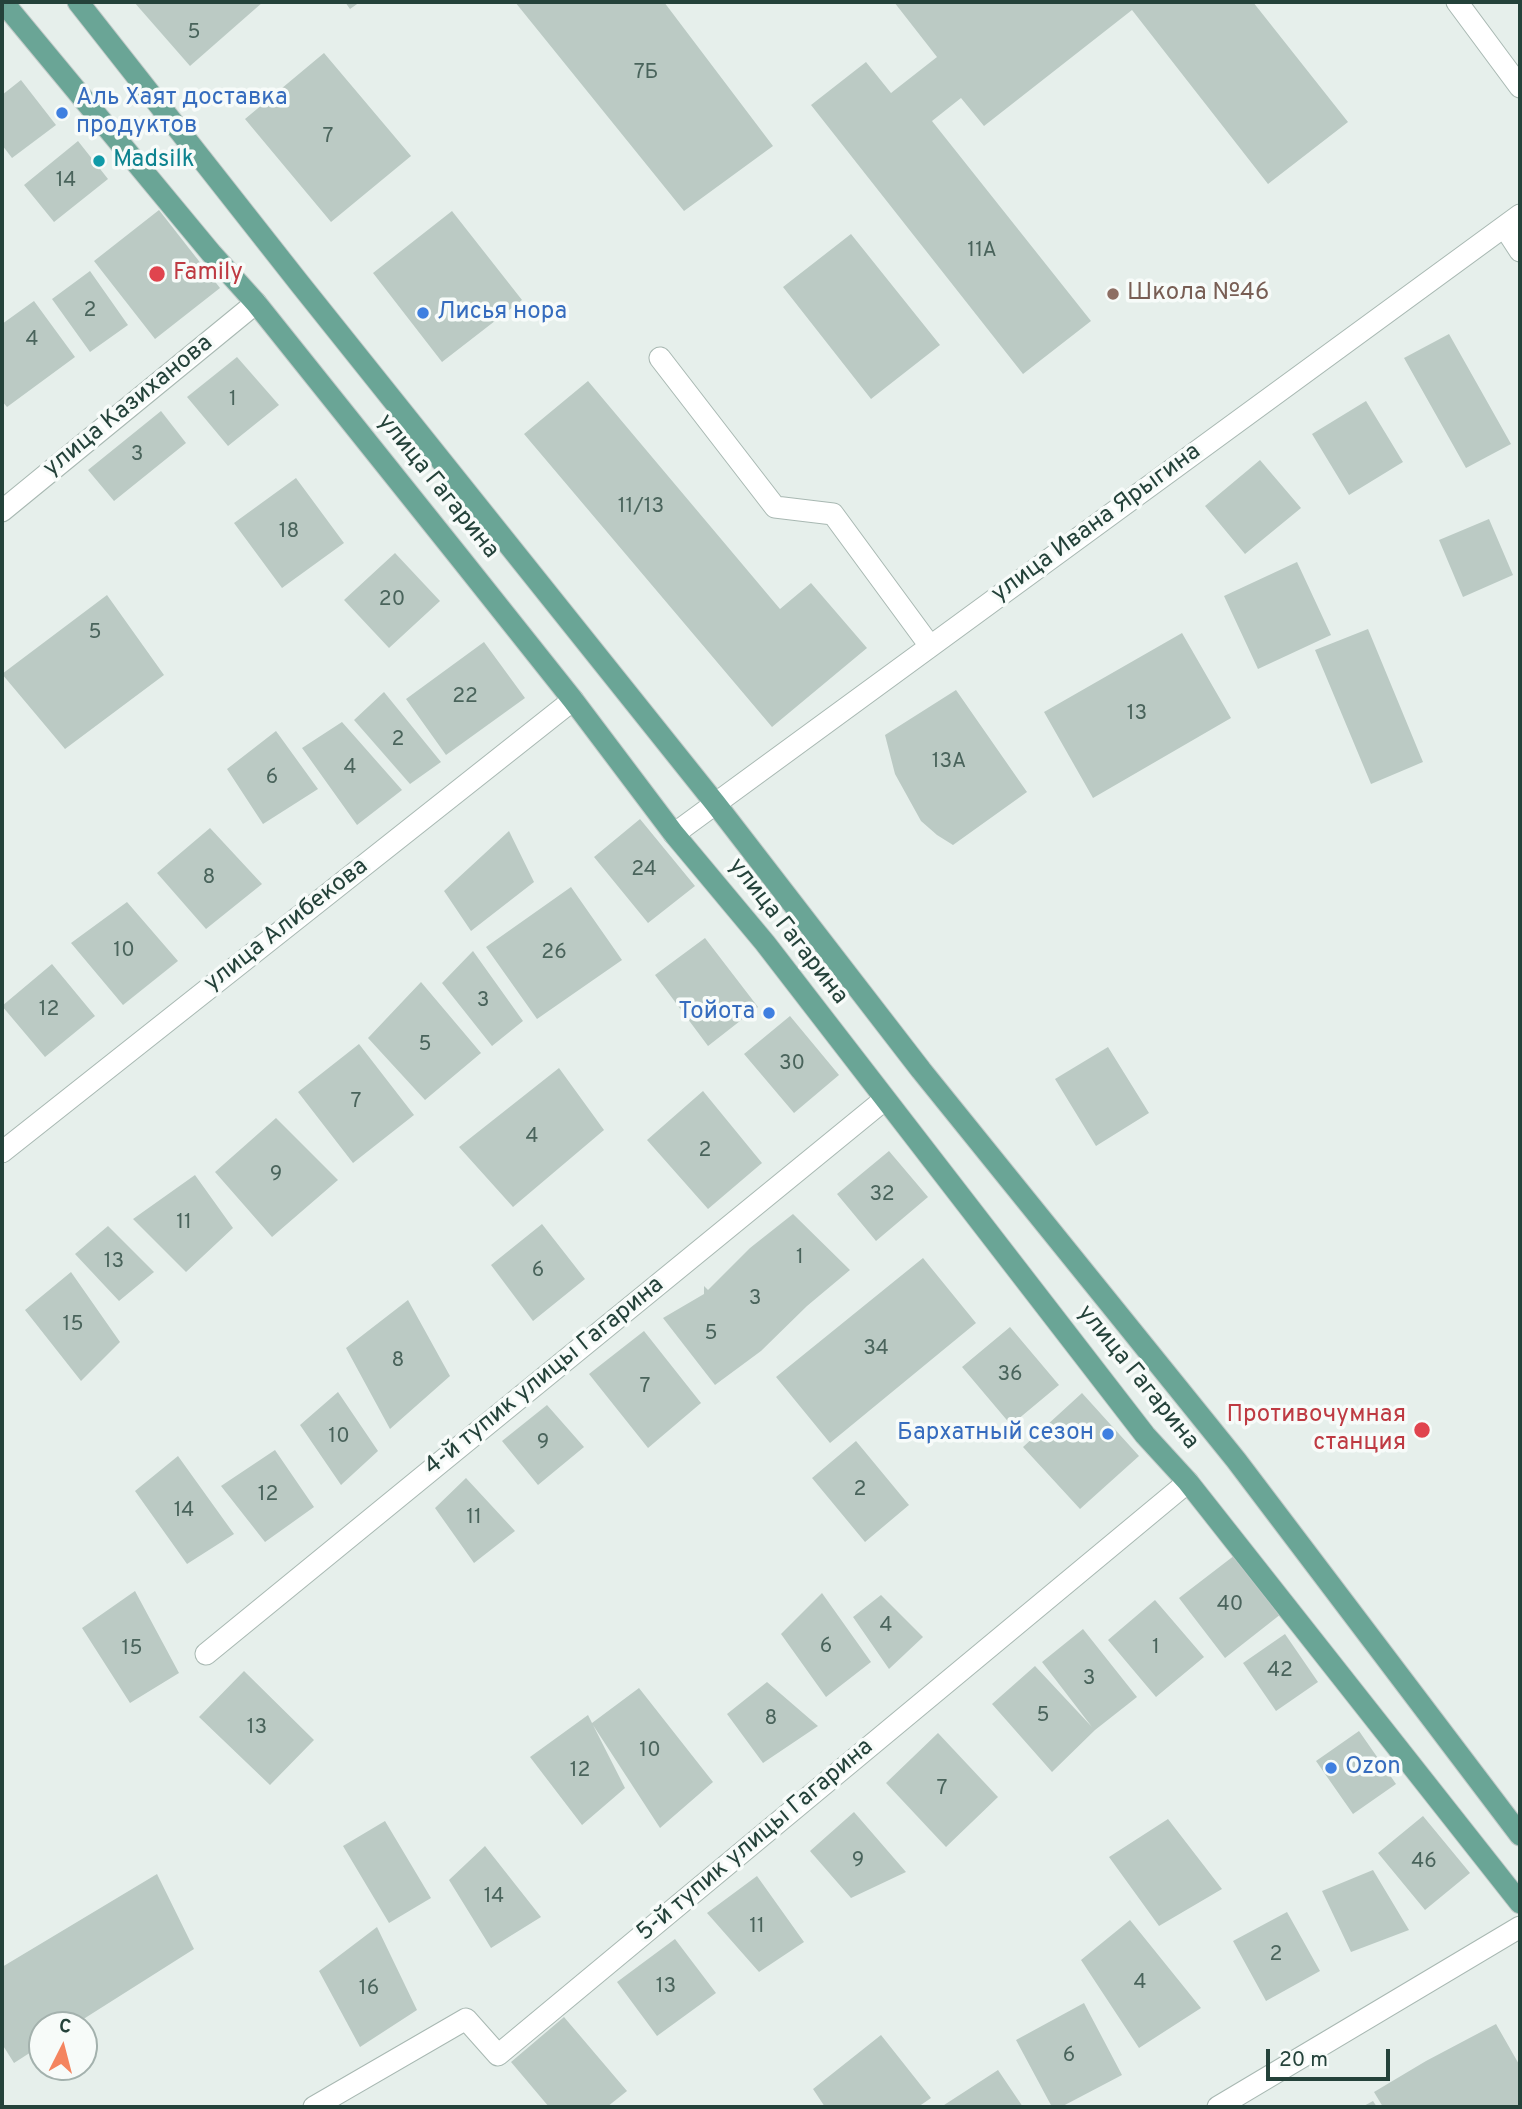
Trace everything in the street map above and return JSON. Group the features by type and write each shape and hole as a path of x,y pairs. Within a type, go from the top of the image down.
{"main road":[{"name":"улица Гагарина","path":"4,2 211,253 256,303 573,700 674,834 765,943 1145,1435 1188,1482 1520,1903"},
{"name":"улица Гагарина","path":"78,2 715,803 921,1070 1236,1460 1520,1835"}],"street":[{"path":"1457,2 1520,87"},
{"name":"улица Ивана Ярыгина","path":"674,834 1513,221"},
{"path":"1513,221 1520,251"},
{"name":"улица Казиханова","path":"2,511 256,303"},
{"path":"660,358 775,507 833,514 930,646"},
{"name":"улица Алибекова","path":"2,1152 573,700"},
{"name":"4-й тупик улицы Гагарина","path":"206,1654 884,1100"},
{"name":"5-й тупик улицы Гагарина","path":"314,2107 466,2019 498,2055 1188,1482"},
{"path":"1218,2107 1520,1927"}],"building":[{"path":"134,2 263,2 190,66"},
{"path":"345,2 360,2 350,9"},
{"path":"515,2 664,2 773,146 684,211"},
{"path":"894,2 1253,2 1348,122 1268,184 1132,10 984,126 961,98 932,121 1091,321 1023,374 811,105 866,62 891,93 937,57"},
{"path":"324,53 411,156 331,222 245,119"},
{"path":"21,80 56,125 12,158 2,145 2,95"},
{"path":"78,141 108,179 54,222 24,185"},
{"name":"Family","path":"159,210 220,288 155,339 94,261"},
{"path":"452,211 522,300 442,362 373,273"},
{"path":"851,234 940,345 871,399 783,287"},
{"path":"90,271 128,325 90,352 52,299"},
{"path":"34,301 75,357 7,407 2,401 2,324"},
{"path":"1449,334 1511,444 1466,468 1404,358"},
{"path":"237,357 279,405 228,446 187,397"},
{"path":"588,381 780,609 811,583 867,648 772,727 524,434"},
{"path":"1366,401 1403,462 1349,495 1312,434"},
{"path":"161,411 186,443 114,501 88,470"},
{"path":"1260,460 1301,508 1245,554 1205,506"},
{"path":"296,478 344,543 282,588 234,523"},
{"path":"1489,519 1513,575 1463,597 1439,540"},
{"path":"395,553 440,601 389,648 344,600"},
{"path":"1297,562 1331,635 1258,669 1224,596"},
{"path":"107,595 164,675 65,749 2,674"},
{"path":"1368,629 1423,762 1371,784 1315,650"},
{"path":"1182,633 1231,718 1093,798 1044,712"},
{"path":"484,642 525,698 446,755 406,699"},
{"path":"956,690 1027,792 953,845 921,821 895,774 885,735"},
{"path":"384,692 441,762 410,784 354,720"},
{"path":"342,722 402,790 357,825 302,748"},
{"path":"276,731 318,789 263,824 227,769"},
{"path":"640,819 695,886 648,923 594,857"},
{"path":"210,828 262,884 206,929 157,873"},
{"path":"509,831 534,882 471,931 444,891"},
{"path":"571,887 622,960 537,1019 486,947"},
{"path":"127,902 178,961 123,1005 71,943"},
{"path":"705,938 758,1007 708,1046 655,975"},
{"path":"473,951 523,1021 492,1046 442,983"},
{"path":"52,964 95,1016 45,1057 2,1006"},
{"path":"421,982 481,1053 425,1100 368,1038"},
{"path":"790,1016 839,1075 794,1113 744,1054"},
{"path":"359,1044 414,1115 353,1163 298,1092"},
{"path":"1108,1047 1149,1113 1096,1146 1055,1079"},
{"path":"559,1068 604,1130 513,1207 459,1147"},
{"path":"703,1091 762,1163 708,1209 647,1140"},
{"path":"276,1118 338,1180 272,1237 215,1172"},
{"path":"889,1151 928,1197 876,1241 837,1194"},
{"path":"195,1175 233,1228 186,1272 133,1219"},
{"path":"793,1214 850,1270 807,1306 761,1351 715,1385 663,1318 704,1294 704,1286 708,1290 750,1248"},
{"path":"542,1224 585,1279 533,1321 491,1265"},
{"path":"108,1226 154,1272 119,1301 75,1254"},
{"path":"923,1258 976,1323 830,1443 776,1377"},
{"path":"71,1272 120,1342 81,1381 25,1310"},
{"path":"408,1300 450,1376 390,1429 346,1348"},
{"path":"1010,1327 1059,1385 1011,1425 962,1367"},
{"path":"644,1331 701,1403 648,1448 589,1374"},
{"path":"338,1392 378,1451 341,1485 300,1425"},
{"path":"1082,1393 1139,1456 1080,1509 1023,1447"},
{"path":"547,1405 584,1447 538,1485 502,1441"},
{"path":"856,1441 909,1505 865,1542 812,1478"},
{"path":"275,1450 314,1507 265,1542 221,1486"},
{"path":"178,1456 234,1534 187,1564 135,1491"},
{"path":"466,1478 515,1531 474,1563 435,1508"},
{"path":"1235,1555 1281,1614 1225,1658 1179,1598"},
{"path":"135,1591 179,1673 130,1703 82,1628"},
{"path":"822,1593 871,1662 826,1697 781,1634"},
{"path":"881,1595 923,1637 889,1669 853,1617"},
{"path":"1155,1600 1204,1657 1156,1697 1108,1640"},
{"path":"1083,1629 1137,1697 1095,1730 1052,1772 992,1704 1035,1666 1092,1727 1042,1662"},
{"path":"1285,1634 1318,1682 1276,1711 1243,1663"},
{"path":"244,1671 314,1740 270,1785 199,1717"},
{"path":"767,1682 818,1726 763,1763 727,1714"},
{"path":"639,1688 713,1782 660,1828 593,1725 625,1788 582,1825 530,1757 588,1715 592,1723"},
{"path":"1359,1731 1396,1784 1353,1814 1316,1761"},
{"path":"938,1733 998,1797 946,1847 886,1783"},
{"path":"854,1812 906,1872 851,1898 810,1851"},
{"path":"1423,1816 1470,1873 1425,1910 1378,1853"},
{"path":"1168,1819 1222,1889 1159,1926 1109,1857"},
{"path":"385,1821 431,1898 389,1923 343,1846"},
{"path":"485,1846 541,1917 491,1948 449,1880"},
{"path":"1373,1870 1409,1930 1351,1952 1322,1891"},
{"path":"157,1874 194,1949 96,2011 28,2011 28,2054 14,2063 2,2044 2,1967"},
{"path":"757,1876 804,1942 759,1972 707,1913"},
{"path":"1287,1912 1320,1971 1266,2001 1233,1941"},
{"path":"1130,1920 1201,2008 1139,2048 1081,1960"},
{"path":"377,1927 417,2010 360,2047 319,1971"},
{"path":"675,1939 716,1993 657,2036 617,1982"},
{"path":"1084,2003 1122,2075 1061,2107 1052,2107 1016,2040"},
{"path":"564,2017 627,2091 607,2107 549,2107 511,2062"},
{"path":"1496,2024 1520,2066 1520,2107 1383,2107 1374,2092"},
{"path":"881,2035 931,2098 918,2107 825,2107 813,2089"},
{"path":"998,2070 1023,2107 941,2107"},
{"path":"1373,2101 1377,2107 1362,2107"}],"place":[{"name":"Аль Хаят доставка продуктов","path":"62,113"},
{"name":"Madsilk","path":"99,161"},
{"name":"Family","path":"157,274"},
{"name":"Школа №46","path":"1113,294"},
{"name":"Лисья нора","path":"423,313"},
{"name":"Тойота","path":"769,1013"},
{"name":"Противочумная станция","path":"1422,1430"},
{"name":"Бархатный сезон","path":"1108,1434"},
{"name":"Ozon","path":"1331,1768"}]}
